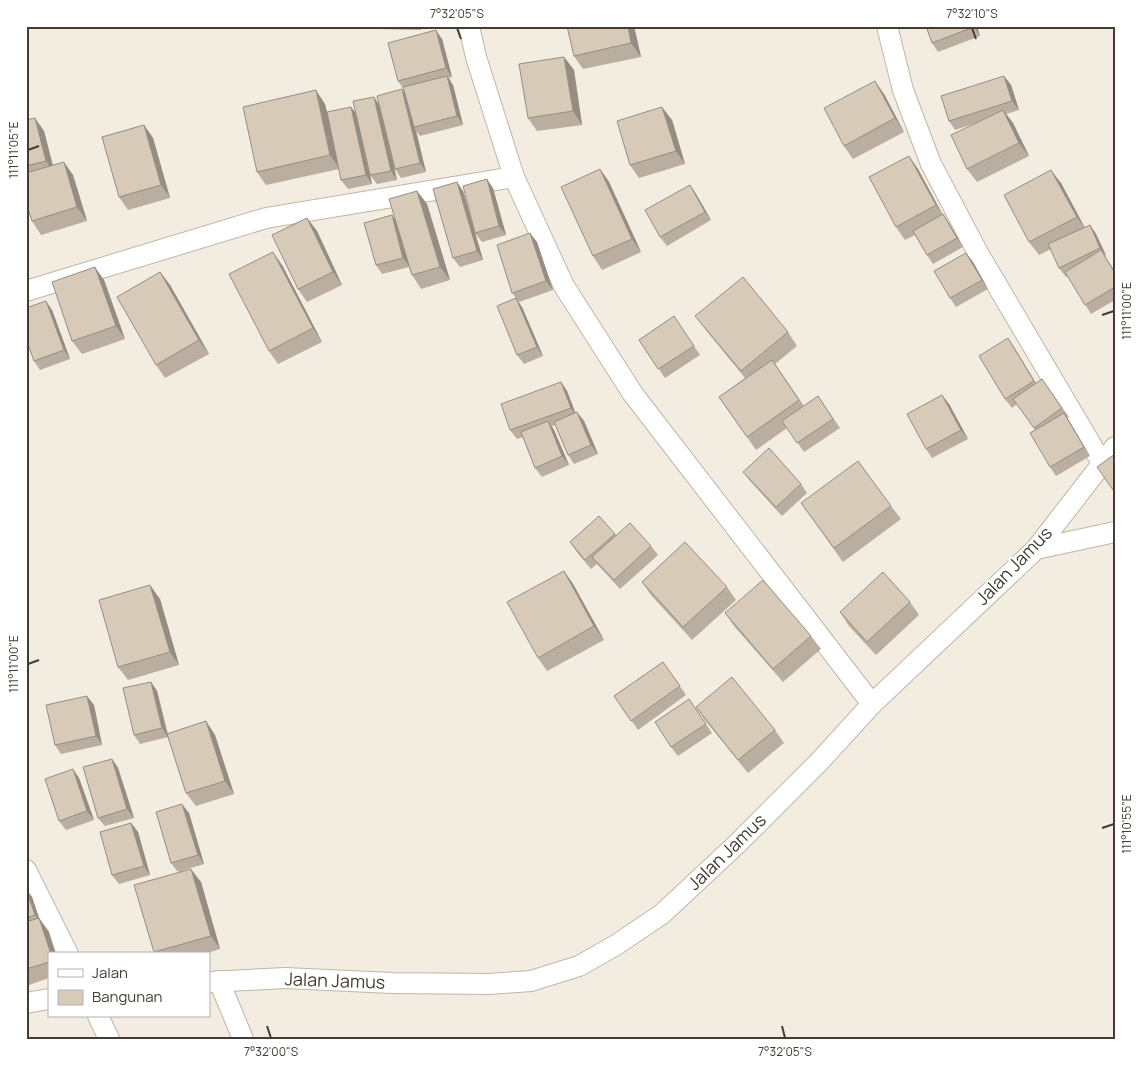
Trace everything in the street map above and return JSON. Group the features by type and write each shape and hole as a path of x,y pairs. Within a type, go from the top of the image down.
{"street":[{"path":"469,26 476,57 514,177 564,286 633,394 872,704"},
{"path":"886,26 903,90 932,164 978,253 1102,463"},
{"path":"26,291 266,218 514,177"},
{"name":"Jalan Jamus","path":"214,981 285,978 489,984 531,981 579,966 616,945 662,914 738,843 805,776 872,704 1036,549 1115,447"},
{"path":"1036,549 1115,532"},
{"path":"26,870 67,952"},
{"path":"214,981 243,1039"},
{"path":"26,1003 48,999"},
{"path":"99,1018 109,1039"}],"building":[{"path":"567,26 628,26 631,43 574,56"},
{"path":"926,26 974,26 974,27 932,43"},
{"path":"436,30 446,68 398,81 388,43"},
{"path":"564,57 573,111 528,118 519,64"},
{"path":"447,76 457,116 414,127 403,87"},
{"path":"1004,76 1012,101 949,121 941,96"},
{"path":"875,81 895,118 844,146 824,108"},
{"path":"402,89 420,163 395,169 377,96"},
{"path":"316,90 330,155 257,172 243,107"},
{"path":"374,97 391,171 370,175 353,101"},
{"path":"351,107 366,175 341,180 327,112"},
{"path":"662,107 676,151 630,165 617,121"},
{"path":"1003,110 1019,143 967,169 951,135"},
{"path":"35,118 46,161 26,166 26,120"},
{"path":"144,125 161,185 119,197 102,137"},
{"path":"909,156 936,205 896,227 869,177"},
{"path":"64,162 77,207 32,221 26,203 26,173"},
{"path":"600,169 632,239 593,256 561,187"},
{"path":"1051,170 1077,217 1029,242 1004,195"},
{"path":"487,179 499,226 475,233 463,186"},
{"path":"457,182 477,251 453,258 433,189"},
{"path":"690,185 705,212 660,237 645,210"},
{"path":"417,191 440,267 412,275 389,199"},
{"path":"943,214 957,238 927,255 913,231"},
{"path":"392,215 403,258 376,265 364,223"},
{"path":"307,218 333,272 298,289 272,235"},
{"path":"1090,225 1100,248 1059,268 1048,244"},
{"path":"530,233 546,281 512,293 497,245"},
{"path":"1101,250 1115,273 1115,287 1085,305 1065,272"},
{"path":"273,252 313,328 269,351 229,274"},
{"path":"966,253 982,280 950,298 934,271"},
{"path":"95,267 116,326 72,341 52,282"},
{"path":"160,272 199,340 156,365 117,297"},
{"path":"743,277 788,332 741,371 695,316"},
{"path":"516,298 537,347 517,355 497,306"},
{"path":"46,301 64,350 34,361 26,339 26,308"},
{"path":"674,316 694,346 658,369 639,340"},
{"path":"1008,338 1034,381 1005,399 979,356"},
{"path":"772,360 799,400 747,437 719,397"},
{"path":"1042,379 1062,408 1034,428 1013,399"},
{"path":"561,382 571,408 510,430 501,404"},
{"path":"942,395 961,430 926,449 907,414"},
{"path":"818,396 833,419 797,443 782,421"},
{"path":"577,412 591,445 568,455 554,422"},
{"path":"1064,413 1084,447 1050,467 1030,433"},
{"path":"548,421 562,456 535,468 521,432"},
{"path":"769,448 801,484 776,507 743,472"},
{"path":"1115,454 1115,489 1113,490 1097,467"},
{"path":"858,461 891,506 834,548 801,503"},
{"path":"599,516 615,534 585,560 570,542"},
{"path":"630,523 651,546 614,580 592,557"},
{"path":"685,542 727,587 683,627 642,582"},
{"path":"564,571 594,626 538,658 507,602"},
{"path":"883,572 910,602 867,642 840,612"},
{"path":"763,580 811,636 773,669 725,613"},
{"path":"150,585 170,652 118,667 99,600"},
{"path":"663,662 680,686 631,721 614,696"},
{"path":"732,677 775,730 738,760 696,707"},
{"path":"151,682 162,728 134,735 123,688"},
{"path":"87,696 96,736 55,745 46,705"},
{"path":"689,699 706,724 671,747 655,722"},
{"path":"206,721 225,781 186,793 167,734"},
{"path":"112,759 127,809 98,818 83,767"},
{"path":"73,769 87,811 59,821 45,779"},
{"path":"182,804 198,855 171,863 156,812"},
{"path":"131,823 144,866 112,875 100,832"},
{"path":"191,869 211,936 154,952 134,885"},
{"path":"26,889 35,915 26,918"},
{"path":"39,918 50,952 48,952 48,962 26,969 26,922"}]}
